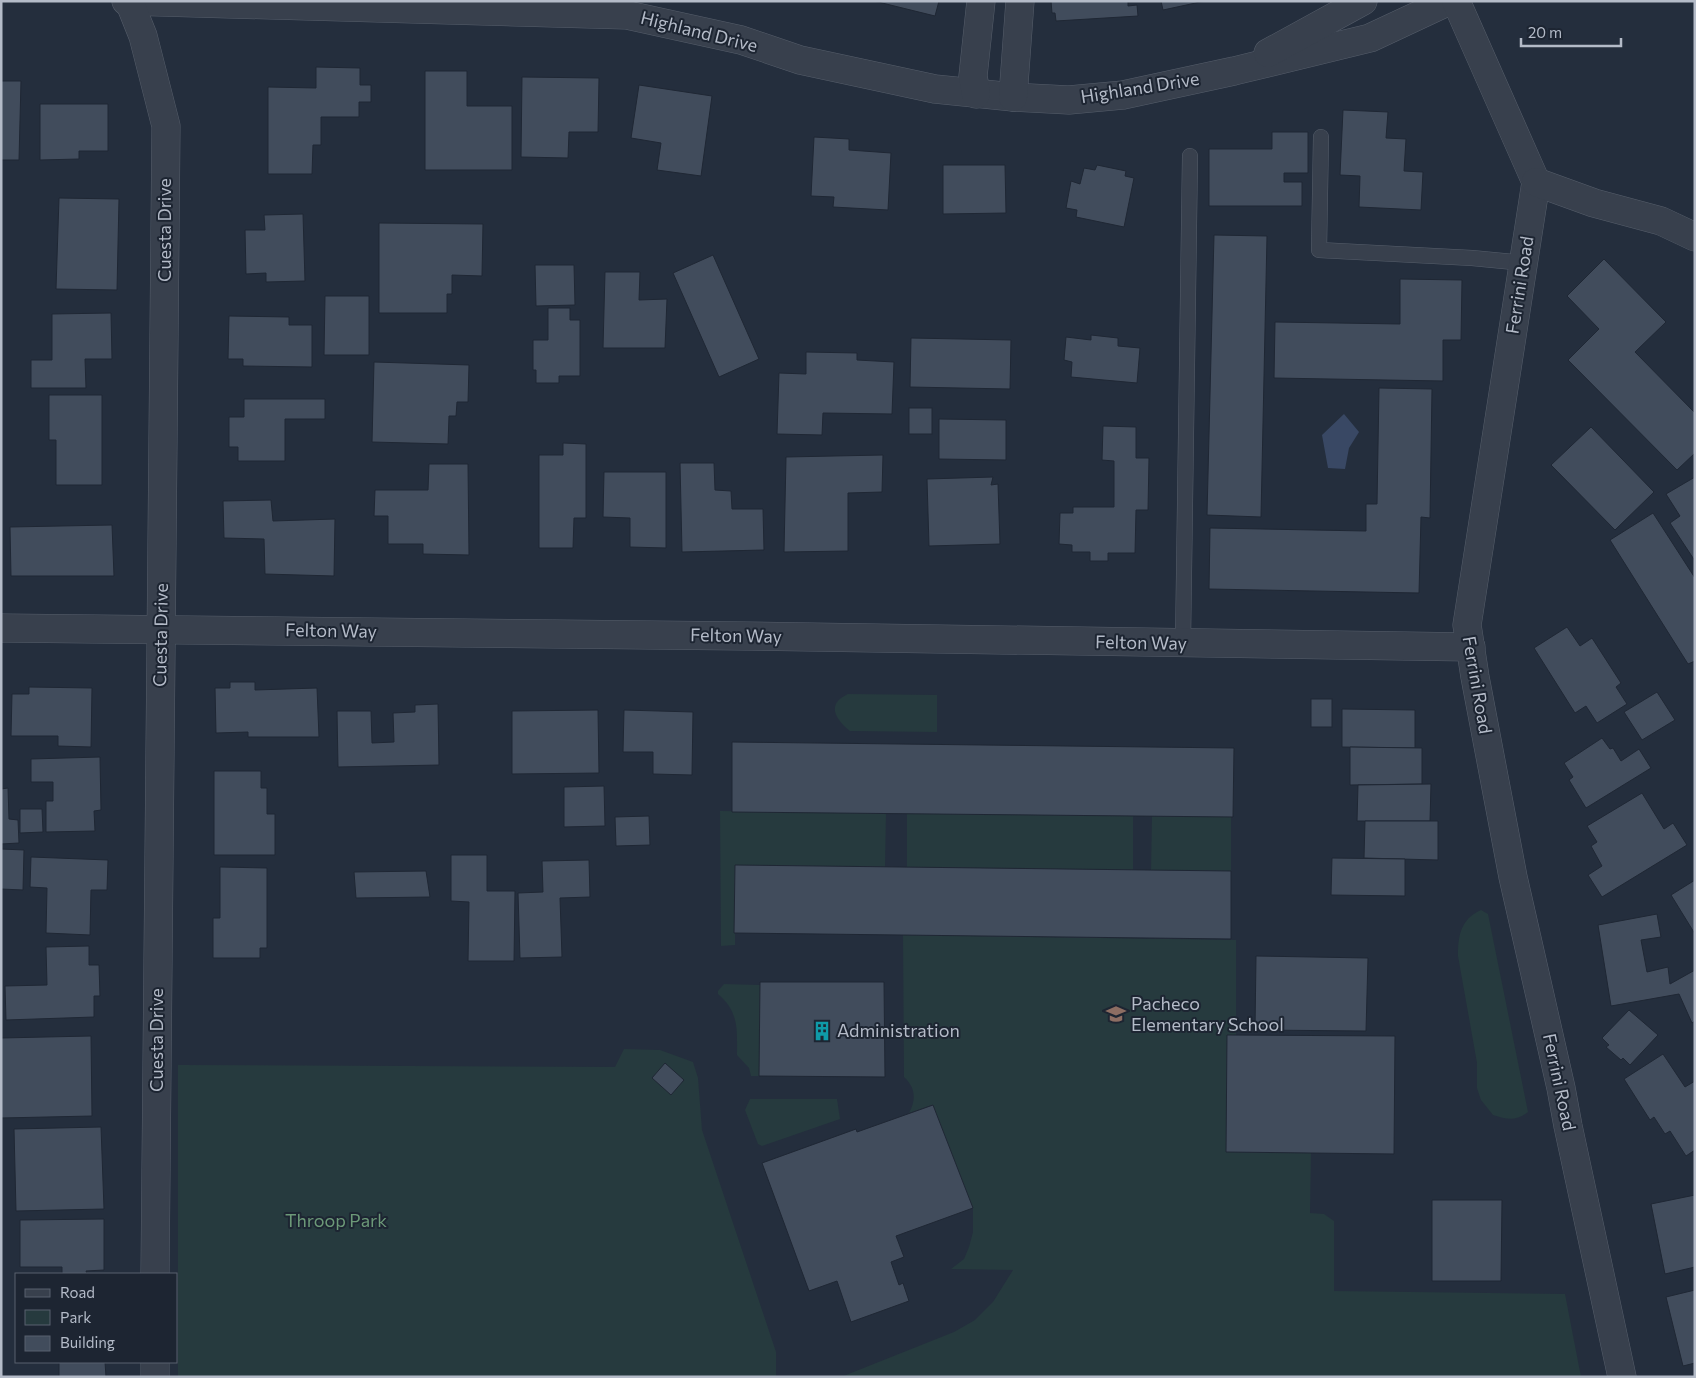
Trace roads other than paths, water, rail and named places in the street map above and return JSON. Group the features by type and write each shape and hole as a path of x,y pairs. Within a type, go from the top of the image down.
{"street":[{"name":"Highland Drive","path":"127,1 627,15 741,40 800,60 935,89 976,94 1069,100 1123,95 1234,71 1370,38 1449,1"},
{"name":"Cuesta Drive","path":"127,1 143,36 166,126 155,1273"},
{"path":"976,94 973,76 981,1"},
{"path":"1013,97 1020,1"},
{"name":"Highland Drive","path":"1234,71 1363,1"},
{"path":"1456,1 1536,182 1594,203 1661,222 1695,237"},
{"name":"Ferrini Road","path":"1536,182 1467,625 1513,877 1561,1088 1622,1377"},
{"name":"Felton Way","path":"1,628 162,628 1471,647"},
{"path":"154,1377 155,1363"}],"lane":[{"path":"1321,137 1319,250 1472,258 1524,263"},
{"path":"1183,643 1190,156"}],"water":[{"path":"1344,414 1359,432 1349,448 1345,469 1328,468 1322,435"}],"place":[{"name":"Pacheco Elementary School","path":"1116,1014"},
{"name":"Administration","path":"822,1031"}],"park label":[{"name":"Throop Park","path":"336,1221"}]}
